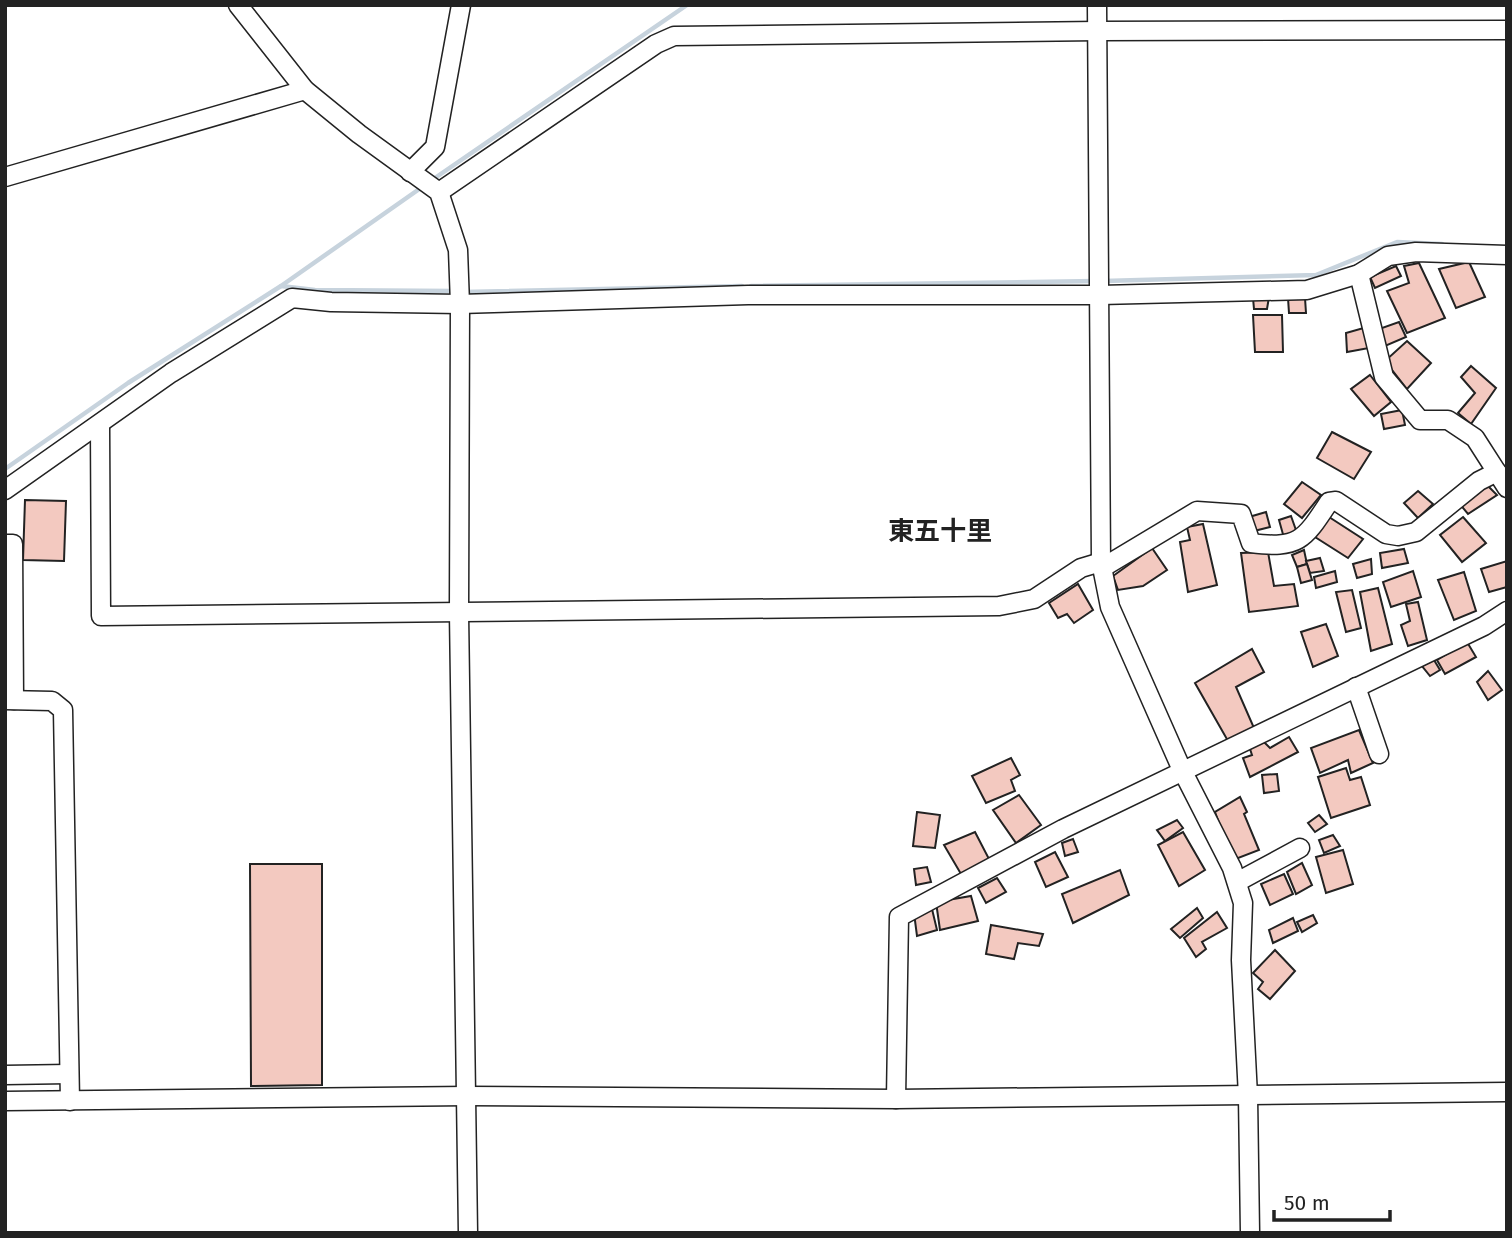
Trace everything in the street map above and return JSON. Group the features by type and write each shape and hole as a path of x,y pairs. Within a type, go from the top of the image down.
{"street":[{"path":"238,5 305,90 439,192 458,250 459,613 468,1233"},
{"path":"410,172 435,147 461,5"},
{"path":"1097,5 1102,565 1110,607 1182,770 1232,868 1243,903 1241,960 1248,1096 1250,1233"},
{"path":"439,192 656,44 674,36 1507,30"},
{"path":"5,177 305,90"},
{"path":"5,489 172,373 292,299 460,304 748,295 1100,295 1307,290 1359,274 1388,256 1416,252 1507,255"},
{"path":"1359,274 1384,377 1420,420 1448,419 1475,438 1507,488"},
{"path":"100,425 101,616 999,606 1034,599 1081,568 1102,565 1197,511 1241,514 1251,542 1269,545 1296,542 1310,531 1329,502 1336,501 1386,534 1398,536 1416,532 1479,481 1497,472"},
{"path":"5,544 13,544 10,700 52,701 63,710 69,1101"},
{"path":"896,1099 899,917 1063,829 1483,626 1507,611"},
{"path":"1356,687 1379,754"},
{"path":"1237,882 1300,848"},
{"path":"5,1075 69,1074"},
{"path":"5,1101 468,1096 896,1099 1507,1092"}],"building":[{"path":"1469,262 1485,297 1456,308 1439,269"},
{"path":"1419,263 1445,318 1407,333 1387,291 1409,283 1404,266"},
{"path":"1396,266 1401,276 1375,288 1370,277"},
{"path":"1269,297 1267,309 1254,309 1253,298"},
{"path":"1288,298 1305,298 1306,313 1289,313"},
{"path":"1253,315 1282,315 1283,352 1255,352"},
{"path":"1399,322 1406,337 1385,346 1379,329"},
{"path":"1367,327 1369,348 1347,352 1346,333"},
{"path":"1407,341 1431,363 1407,389 1385,361"},
{"path":"1471,366 1496,388 1471,424 1458,413 1475,393 1461,377"},
{"path":"1370,375 1391,402 1374,416 1351,389"},
{"path":"1402,410 1405,425 1384,429 1381,414"},
{"path":"1332,432 1371,452 1354,479 1317,458"},
{"path":"1302,482 1321,495 1302,518 1284,504"},
{"path":"1487,485 1497,495 1468,514 1459,503"},
{"path":"1418,491 1433,504 1418,518 1404,503"},
{"path":"25,500 66,501 64,561 23,560"},
{"path":"1266,512 1270,527 1254,531 1249,517"},
{"path":"1291,516 1297,533 1284,538 1279,520"},
{"path":"1329,517 1363,539 1348,558 1315,537"},
{"path":"1463,517 1486,543 1462,562 1440,535"},
{"path":"1203,524 1217,585 1188,592 1180,542 1190,540 1187,527"},
{"path":"1152,548 1167,570 1143,586 1118,590 1113,576"},
{"path":"1404,549 1408,563 1382,568 1380,553"},
{"path":"1304,550 1307,564 1297,567 1292,555"},
{"path":"1268,552 1274,586 1294,584 1298,606 1249,612 1241,553"},
{"path":"1320,558 1324,571 1310,573 1306,561"},
{"path":"1371,559 1372,574 1357,578 1353,564"},
{"path":"1507,561 1507,587 1489,592 1481,569"},
{"path":"1307,564 1312,580 1301,583 1297,567"},
{"path":"1335,571 1337,582 1316,588 1314,577"},
{"path":"1413,571 1421,597 1391,607 1383,582"},
{"path":"1464,572 1476,611 1454,620 1438,580"},
{"path":"1078,584 1093,610 1074,623 1067,614 1058,618 1049,603"},
{"path":"1378,588 1392,644 1371,651 1360,592"},
{"path":"1352,590 1361,628 1346,632 1336,592"},
{"path":"1418,602 1427,640 1408,646 1401,625 1410,621 1406,604"},
{"path":"1326,624 1338,656 1313,667 1301,632"},
{"path":"1467,642 1476,657 1445,674 1437,660"},
{"path":"1252,649 1264,672 1236,687 1254,728 1228,741 1195,683"},
{"path":"1434,660 1440,670 1430,676 1422,666"},
{"path":"1488,671 1502,690 1488,700 1477,682"},
{"path":"1359,730 1373,763 1351,773 1348,760 1320,773 1311,748"},
{"path":"1289,737 1298,752 1250,777 1243,758 1252,755 1250,749 1263,741 1270,748"},
{"path":"1011,758 1020,775 1011,780 1015,791 986,803 972,776"},
{"path":"1346,768 1350,780 1361,777 1370,805 1331,818 1318,777"},
{"path":"1277,774 1279,791 1264,793 1262,775"},
{"path":"1019,795 1041,825 1016,843 993,810"},
{"path":"1240,797 1259,850 1233,860 1215,812"},
{"path":"917,812 940,815 935,848 913,846"},
{"path":"1319,815 1327,824 1315,832 1308,823"},
{"path":"1177,820 1183,828 1165,841 1157,830"},
{"path":"975,832 989,859 961,874 944,845"},
{"path":"1183,832 1205,870 1179,886 1158,845"},
{"path":"1333,835 1340,846 1324,853 1319,840"},
{"path":"1073,839 1078,852 1065,856 1062,843"},
{"path":"1343,850 1353,884 1326,893 1316,857"},
{"path":"1055,852 1068,877 1046,887 1035,862"},
{"path":"1302,863 1312,885 1296,894 1287,872"},
{"path":"250,864 322,864 322,1085 251,1086"},
{"path":"927,867 931,882 916,885 914,869"},
{"path":"1120,870 1129,895 1073,923 1062,894"},
{"path":"1284,874 1293,894 1270,905 1261,884"},
{"path":"997,878 1006,892 986,903 978,888"},
{"path":"971,896 978,921 940,930 936,902"},
{"path":"1197,908 1203,918 1180,938 1171,929"},
{"path":"932,909 937,930 917,936 914,913"},
{"path":"1217,912 1227,928 1202,942 1206,949 1196,957 1184,938"},
{"path":"1313,915 1317,923 1302,932 1297,922"},
{"path":"1293,918 1298,931 1273,943 1269,930"},
{"path":"991,925 1043,934 1039,946 1018,943 1014,959 986,954"},
{"path":"1275,950 1295,971 1270,999 1258,989 1263,982 1253,973"}],"waterway":[{"path":"432,180 687,5"},
{"path":"5,469 128,383 281,286 425,185"},
{"path":"1104,281 1316,275 1397,242 1442,244"},
{"path":"751,286 1096,281"},
{"path":"281,286 315,290 455,291"},
{"path":"464,292 742,286"}],"district":[{"name":"東五十里","path":"940,531"}]}
